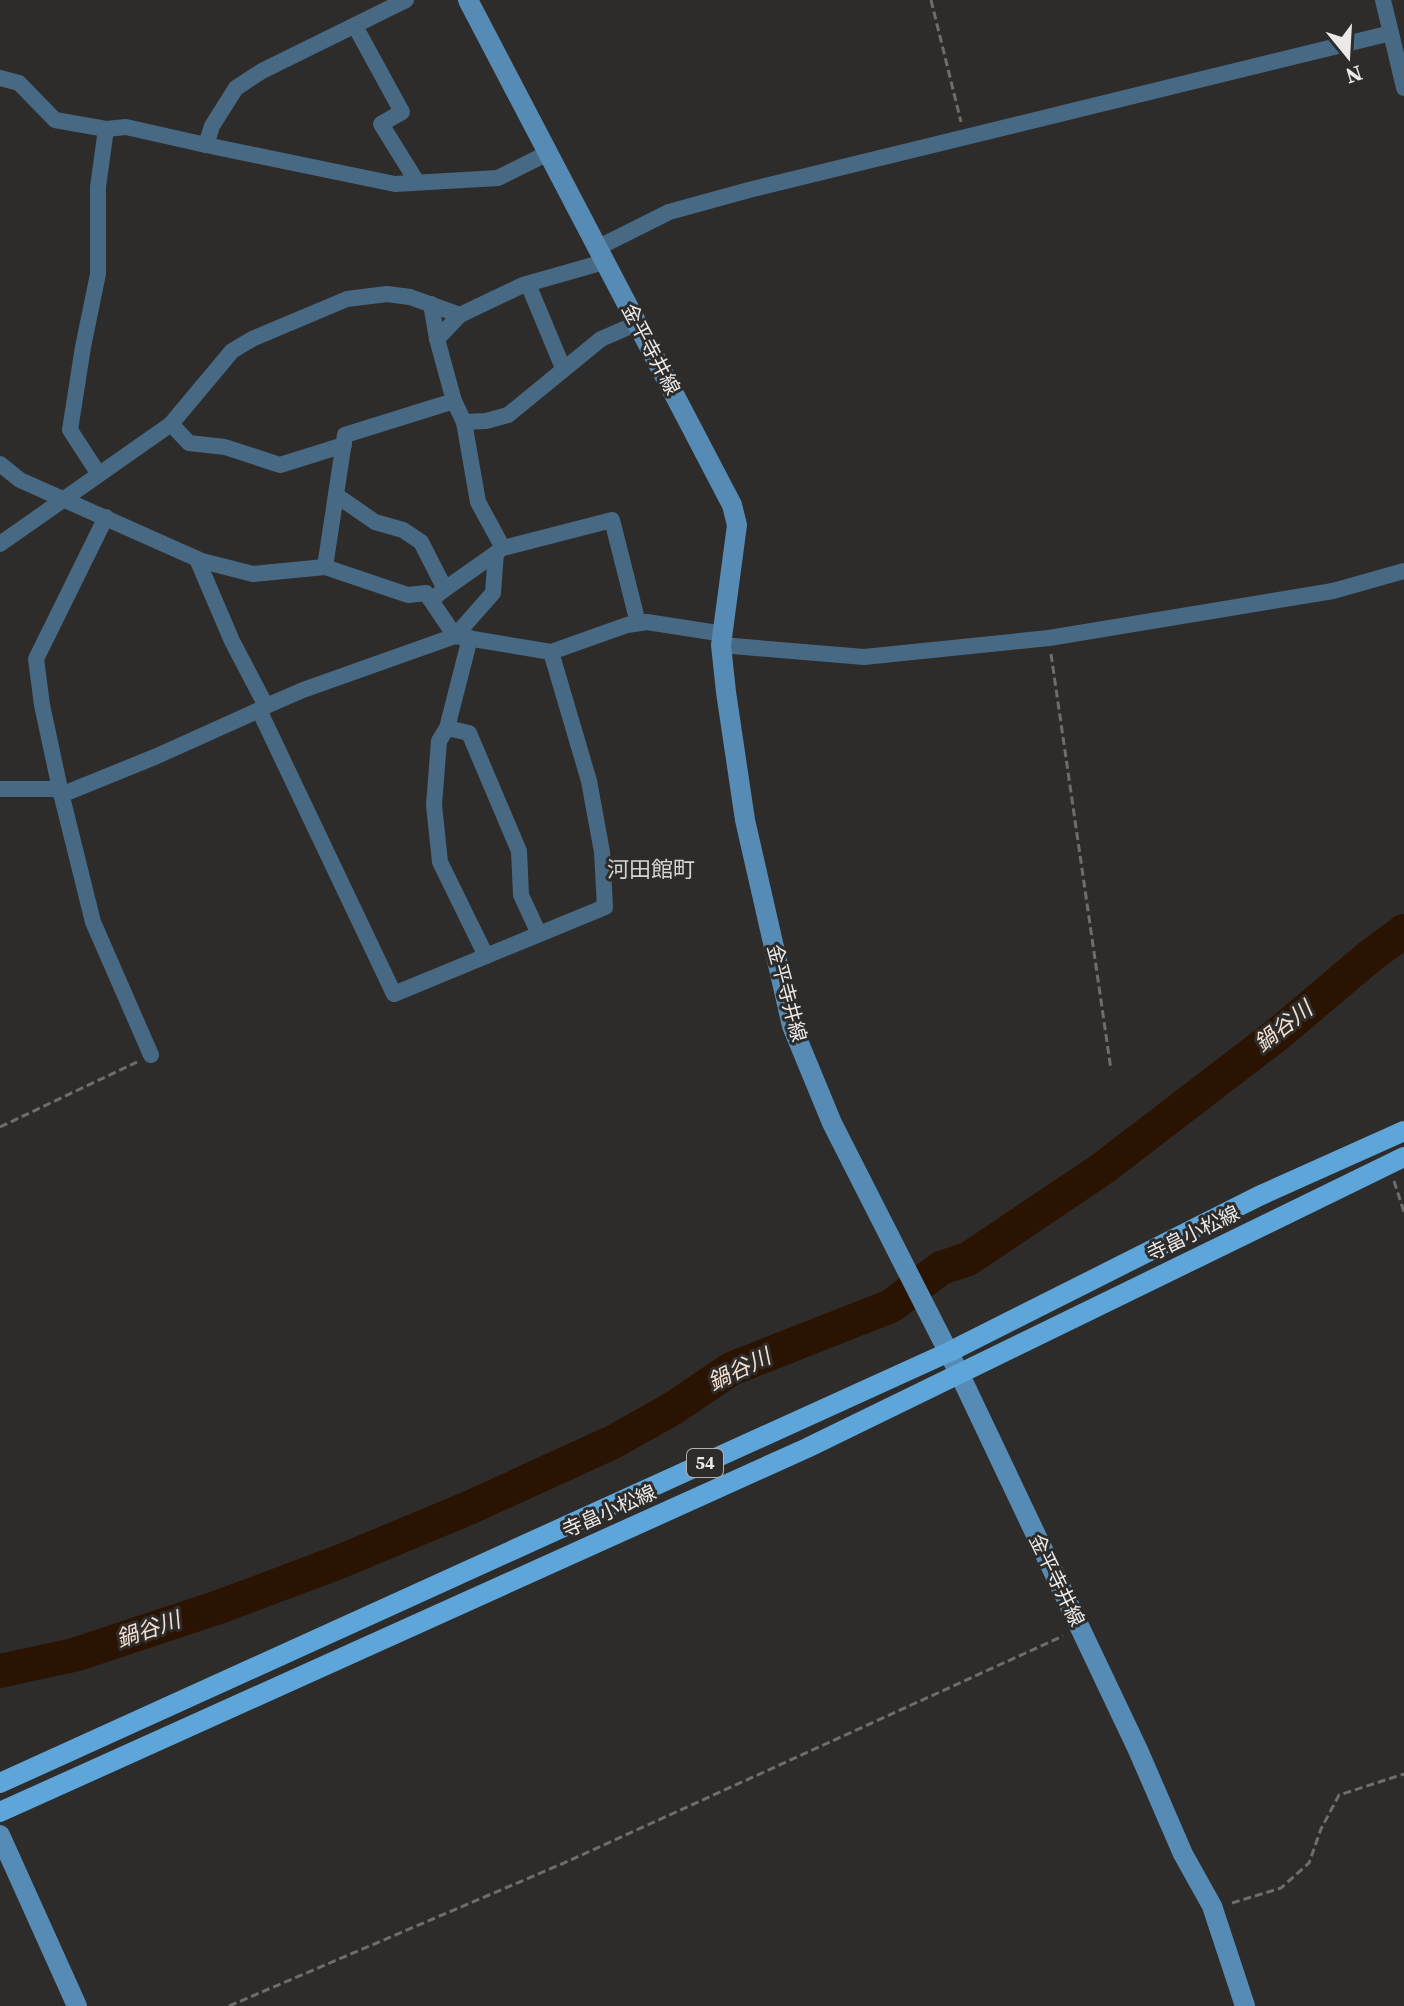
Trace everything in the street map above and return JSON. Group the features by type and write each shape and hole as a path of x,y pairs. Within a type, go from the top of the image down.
{"main road":[{"name":"金平寺井線","path":"468,0 732,505 737,525 723,639 745,820 792,1026 832,1123 949,1352 1138,1750 1183,1854 1212,1906 1245,2006"},
{"name":"寺畠小松線","path":"0,1783 949,1352 1259,1196 1404,1131"},
{"name":"寺畠小松線","path":"0,1812 792,1454 1396,1161"},
{"path":"0,1835 77,2006"}],"street":[{"path":"206,145 212,126 236,88 262,71 406,0"},
{"path":"1383,0 1404,88"},
{"path":"355,26 402,112 381,124 417,182"},
{"path":"437,339 460,315 601,255 669,212 1391,33"},
{"path":"0,78 19,83 55,120 106,129 126,127 395,184 498,178 548,153"},
{"path":"98,473 70,430 98,274 98,187 106,129"},
{"path":"528,284 563,368"},
{"path":"0,544 171,424 232,351 252,339 347,299 387,294 410,297 460,315"},
{"path":"431,304 454,401 464,422 478,502 500,551 493,593 462,637 447,728 439,741 434,805 440,862 486,956"},
{"path":"464,422 486,421 508,415 601,339 638,323"},
{"path":"325,567 345,435 454,401"},
{"path":"171,424 189,443 225,447 280,465 344,445"},
{"path":"0,464 20,480 197,559 253,574 325,567 408,595 426,593 462,637"},
{"path":"0,483 20,480"},
{"path":"336,495 375,522 403,530 421,542 445,589"},
{"path":"106,517 36,659 42,705 93,922 151,1055"},
{"path":"431,600 500,551 612,520 638,623"},
{"path":"197,559 394,994 605,907 602,852 589,781 551,652"},
{"path":"0,789 61,792 157,756 303,690 462,637 551,652 647,622 723,639 864,657 1049,638 1333,591 1404,571"},
{"path":"447,728 469,733 519,851 521,895 539,934"}],"path":[{"path":"931,0 965,137"},
{"path":"1049,638 1111,1070"},
{"path":"0,1127 151,1055"},
{"path":"1396,1161 1404,1212"},
{"path":"229,2006 564,1863 1081,1628"},
{"path":"1212,1906 1281,1888 1309,1863 1321,1829 1339,1795 1404,1774"}],"waterway":[{"name":"鍋谷川","path":"0,1671 74,1655 219,1607 339,1562 471,1507 613,1442 672,1409 731,1369 891,1306 941,1268 968,1259 1102,1169 1278,1034 1404,931"}],"district":[{"name":"河田館町","path":"651,869"}]}
